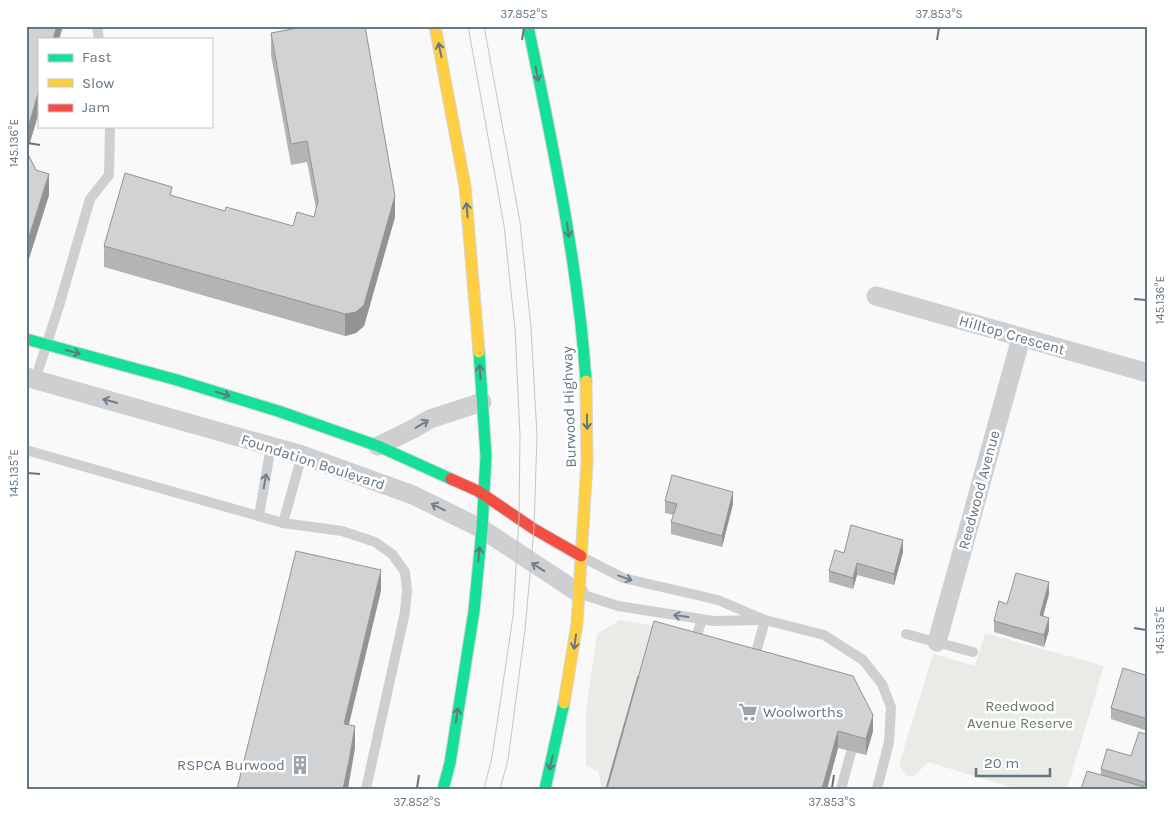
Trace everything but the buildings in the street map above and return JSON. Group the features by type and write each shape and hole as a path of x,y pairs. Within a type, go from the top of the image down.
{"main road":[{"path":"435,26 465,186 486,456 482,530 474,611 450,764 444,789"},
{"name":"Burwood Highway","path":"528,26 565,210 586,373 587,463 575,640 567,691 545,789"},
{"path":"26,339 177,380 269,408 378,446 478,491 534,529 581,556"}],"street":[{"name":"Hilltop Crescent","path":"876,296 1148,373"},
{"name":"Reedwood Avenue","path":"937,642 1021,338"},
{"name":"Foundation Boulevard","path":"30,378 302,455 413,496 482,530 579,593"},
{"path":"378,446 430,419 482,402"}],"lane":[{"path":"30,378 60,306 90,199 109,175 110,128"},
{"path":"258,516 271,446"},
{"path":"26,450 283,523 342,531 375,542 392,554 405,572 407,590 405,612 366,789"},
{"path":"283,523 302,455"},
{"path":"581,556 622,578 718,600 765,620 824,635 863,660 882,684 891,707 889,742 877,789"},
{"path":"579,593 618,606 714,621 765,620"},
{"path":"693,649 702,619"},
{"path":"752,665 765,620"},
{"path":"906,634 973,652"},
{"path":"841,789 851,752"}],"green space":[{"path":"620,620 657,626 608,789 602,789 598,771 586,766 586,712 597,634"},
{"name":"Reedwood Avenue Reserve","path":"985,633 1104,666 1067,789 1017,789 928,762 913,777 906,776 899,765 933,654 975,666"}],"tram line":[{"path":"468,26 504,225 515,329 520,435 519,518 513,616 492,757 484,789"},
{"path":"484,26 520,222 531,328 537,435 534,529 525,630 508,760 500,789"}],"traffic: fast":[{"path":"528,26 563,202 577,291 586,381"},
{"path":"26,339 177,380 278,411 378,446 451,479"},
{"path":"443,789 450,763 474,611 482,529 486,456 479,352"},
{"path":"545,789 564,703"}],"traffic: slow":[{"path":"435,26 465,186 479,352"},
{"path":"564,703 577,624 587,463 586,381"}],"traffic: jam":[{"path":"451,479 478,491 534,529 581,556"}],"place":[{"name":"Woolworths","path":"748,712"},
{"name":"RSPCA Burwood","path":"300,765"}]}
